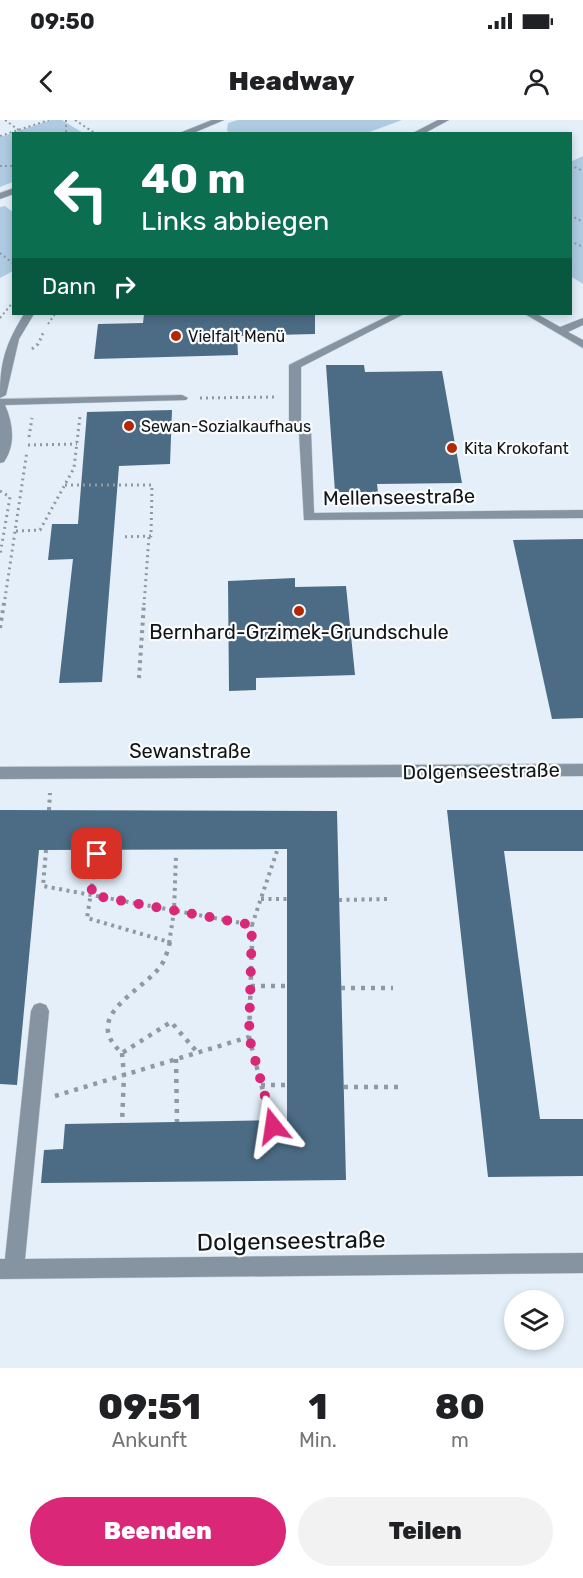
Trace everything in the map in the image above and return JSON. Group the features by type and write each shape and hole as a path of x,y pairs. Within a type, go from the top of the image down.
{"street":[{"path":"187,132 220,120"},
{"path":"419,132 445,120"},
{"path":"200,127 209,132"},
{"path":"0,395 14,339 28,315"},
{"name":"Mellenseestraße","path":"397,315 295,365 295,423 305,431 308,517 583,514"},
{"path":"532,315 583,345"},
{"path":"560,332 583,321"},
{"path":"0,402 182,398"},
{"path":"0,407 8,435 4,454 0,459"},
{"name":"Dolgenseestraße","path":"380,772 583,770"},
{"name":"Sewanstraße","path":"0,773 380,772"},
{"path":"7,1269 31,1103 40,1011"},
{"name":"Dolgenseestraße","path":"7,1269 583,1263"}],"path":[{"path":"5,120 22,132"},
{"path":"13,132 49,120"},
{"path":"75,120 93,132"},
{"path":"0,253 12,262"},
{"path":"182,398 295,396"},
{"path":"16,531 40,530 74,468 82,400"},
{"path":"0,628 34,401"},
{"path":"28,445 77,444"},
{"path":"65,485 152,485 151,536 149,536 139,678"},
{"path":"0,491 10,497 0,555"},
{"path":"121,537 149,536"},
{"path":"273,1126 249,1037 252,925 278,848"},
{"path":"46,850 43,886 252,925"},
{"path":"97,854 87,918 169,942"},
{"path":"122,1123 124,1075 122,1053 110,1039 109,1018 124,998 161,966 169,942 174,909 176,855"},
{"path":"261,898 287,899"},
{"path":"339,900 388,899"},
{"path":"251,986 287,986"},
{"path":"341,988 393,988"},
{"path":"122,1053 171,1022 198,1053"},
{"path":"31,1103 249,1037"},
{"path":"176,1059 177,1122"},
{"path":"261,1085 287,1085"},
{"path":"344,1087 399,1087"}],"shaded area":[{"path":"51,120 62,120 81,132 15,132"},
{"path":"238,120 402,120 370,132 229,132 227,131 228,123"},
{"path":"12,133 12,182 0,187 0,137"},
{"path":"583,156 583,284 572,277 572,161"},
{"path":"5,206 12,211 12,272 0,278 0,207"}],"building":[{"name":"Vielfalt Menü","path":"144,315 315,315 315,334 237,336 238,355 94,359 98,324 143,323"},
{"path":"326,365 364,365 365,372 442,371 462,483 377,484 378,492 335,492"},
{"path":"172,410 170,464 119,466 102,682 59,683 73,559 48,560 52,524 78,524 87,412"},
{"path":"583,539 583,718 552,719 513,540"},
{"path":"295,578 295,587 346,586 355,675 256,678 256,690 229,691 228,581"},
{"path":"0,810 337,811 346,1180 41,1183 44,1150 63,1149 65,1124 287,1120 287,849 39,850 17,1085 0,1084"},
{"path":"447,810 583,810 583,851 504,851 540,1119 583,1119 583,1176 488,1177"}],"place":[{"name":"Vielfalt Menü","path":"176,336"},
{"name":"Sewan-Sozialkaufhaus","path":"129,426"},
{"name":"Kita Krokofant","path":"452,448"},
{"name":"Bernhard-Grzimek-Grundschule","path":"299,611"}],"route":[{"path":"97,854 91,895 252,925 249,1037 273,1126"}]}
